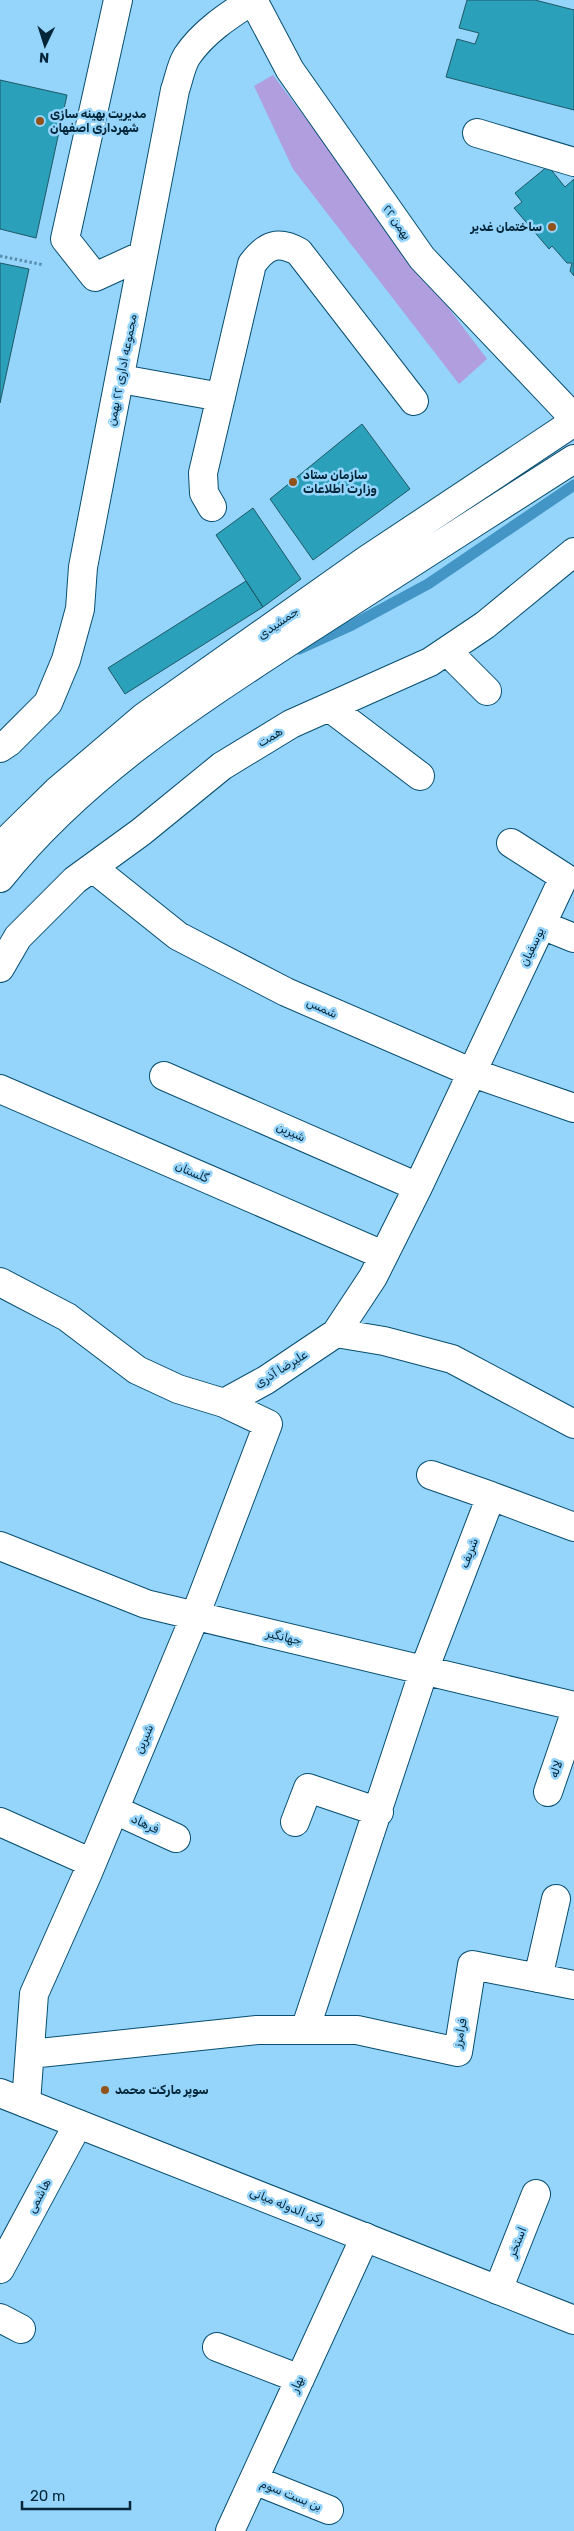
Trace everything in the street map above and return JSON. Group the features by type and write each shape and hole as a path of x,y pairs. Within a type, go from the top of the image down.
{"street":[{"path":"118,0 65,240 95,277 144,255"},
{"name":"مجموعه اداری ۲۲ بهمن","path":"0,748 9,742 48,704 66,660 80,609 83,567 121,380 175,90 186,57 224,18 253,0"},
{"name":"۲۲ بهمن","path":"253,0 290,70 422,258 574,420"},
{"path":"477,133 574,162"},
{"path":"212,507 204,493 203,472 252,264 260,253 272,246 287,245 298,252 414,401"},
{"path":"121,380 222,397"},
{"name":"جمشیدی","path":"0,878 30,841 116,763 312,613 574,420"},
{"name":"جمشیدی","path":"0,847 34,812 108,745 144,717 312,613 574,459"},
{"name":"همت","path":"0,968 18,937 75,880 141,832 222,766 291,724 430,662 570,564"},
{"path":"446,651 487,691"},
{"path":"329,706 420,776"},
{"name":"یوسفیان","path":"473,1073 564,877 511,843"},
{"name":"شمس","path":"93,868 178,936 286,992 473,1073 574,1108"},
{"path":"542,925 574,938"},
{"path":"473,1073 373,1277 336,1333 384,1341 452,1359 574,1424"},
{"name":"شیرین","path":"164,1076 418,1187"},
{"name":"گلستان","path":"0,1090 383,1255"},
{"path":"0,1282 67,1317 137,1370 178,1389 224,1403"},
{"name":"علیرضا آذری","path":"224,1403 266,1380 336,1333"},
{"name":"شیرین","path":"26,2103 34,1994 115,1810 195,1616 268,1424 224,1403"},
{"path":"431,1475 574,1527"},
{"name":"شریف","path":"424,1670 490,1496"},
{"name":"جهانگیر","path":"0,1546 146,1604 574,1706"},
{"path":"305,2030 379,1812 424,1670"},
{"name":"لاله","path":"548,1792 574,1716"},
{"path":"295,1822 308,1788 379,1812"},
{"name":"فرهاد","path":"115,1810 176,1838"},
{"path":"0,1822 92,1863"},
{"path":"538,1978 556,1899"},
{"name":"فرامرز","path":"30,2054 257,2030 357,2030 458,2052 472,1965 574,1985"},
{"name":"رکن الدوله میانی","path":"0,2094 574,2320"},
{"name":"هاشمی","path":"0,2269 78,2124"},
{"name":"استخر","path":"498,2290 536,2194"},
{"name":"بهار","path":"230,2531 365,2237"},
{"path":"217,2347 300,2379"},
{"name":"بن بست سوم","path":"254,2480 329,2510"}],"shaded area":[{"path":"273,75 487,359 459,384 293,169 254,86"}],"building":[{"path":"467,0 535,0 574,10 574,110 446,77 457,39 475,44 479,33 459,28"},
{"path":"0,80 67,95 36,238 0,229"},
{"name":"ساختمان غدیر","path":"548,166 565,187 574,179 574,276 570,271 572,263 567,263 552,246 549,249 514,208 522,202 515,193"},
{"path":"0,263 29,269 0,403"},
{"path":"362,424 410,489 313,560 270,499"},
{"path":"253,508 301,579 263,607 216,535"},
{"path":"246,581 263,607 125,694 108,668"}],"waterway":[{"path":"299,649 352,625 428,584 574,485"}],"place":[{"name":"مدیریت بهینه سازی شهرداری اصفهان","path":"40,121"},
{"name":"ساختمان غدیر","path":"552,227"},
{"name":"سازمان ستاد وزارت اطلاعات","path":"293,482"},
{"name":"سوپر مارکت محمد","path":"105,2090"}]}
